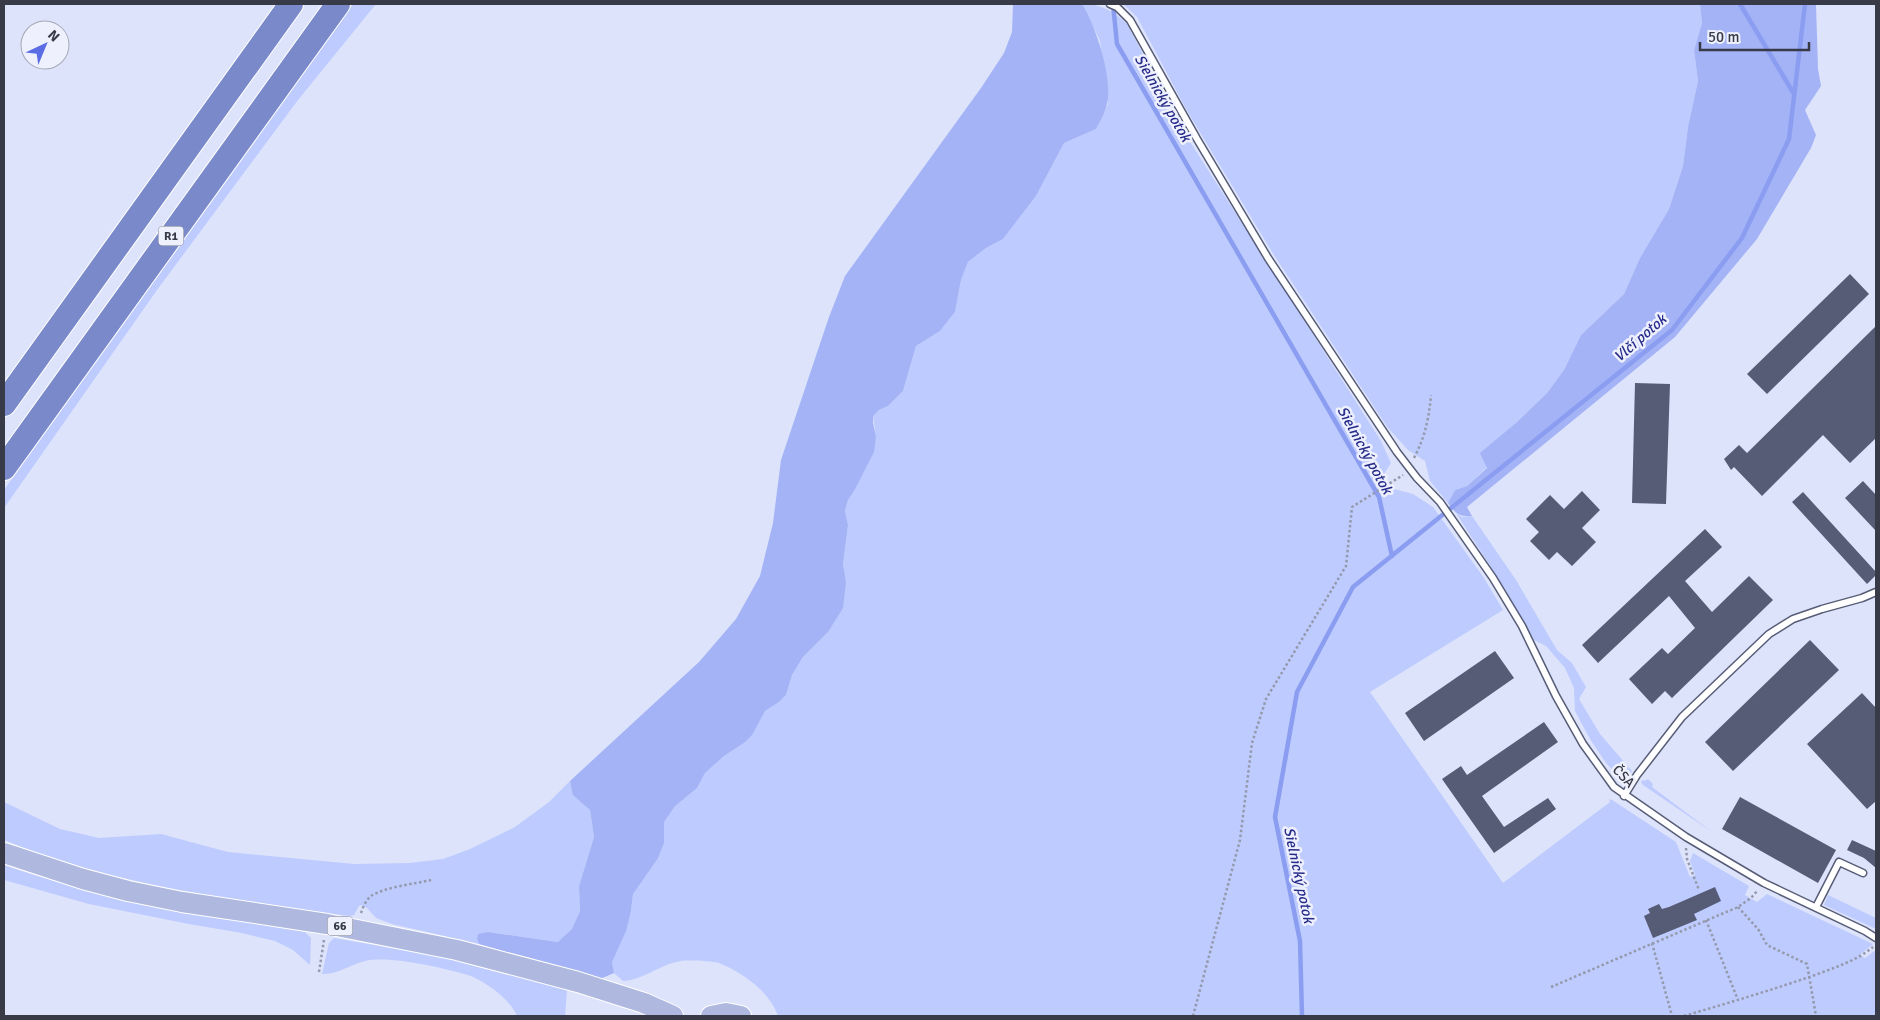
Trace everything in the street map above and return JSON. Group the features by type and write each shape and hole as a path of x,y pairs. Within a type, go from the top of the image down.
{"highway":[{"path":"4,404 291,4"},
{"name":"R1","path":"4,468 338,4"}],"main road":[{"name":"66","path":"4,853 128,891 182,902 357,929 419,941 498,960 644,1003 673,1016"},
{"path":"711,1016 726,1013 741,1016"}],"lane":[{"name":"ČSA","path":"1110,4 1130,20 1197,139 1268,258 1410,468 1440,502 1493,578 1522,626 1556,696 1583,744 1614,787 1624,796 1686,837 1764,883 1876,938"},
{"path":"1624,796 1643,767 1682,717 1769,634 1793,619 1876,592"},
{"path":"1816,908 1839,862 1863,873"}],"path":[{"path":"1193,1016 1240,840 1252,742 1266,700 1346,566 1352,507 1410,468 1423,440 1429,421 1431,395"},
{"path":"1686,837 1687,859 1699,890"},
{"path":"357,929 361,911 371,896 431,880"},
{"path":"1551,987 1738,907 1751,898 1764,883"},
{"path":"1738,907 1758,929 1767,945 1807,964 1816,1016"},
{"path":"1706,920 1738,1000"},
{"path":"319,972 327,924"},
{"path":"1652,943 1672,1016"},
{"path":"1684,1016 1809,977 1862,956 1876,945"}],"shaded area":[{"path":"353,4 376,4 298,100 157,290 4,508 4,490"},
{"path":"1013,4 1082,4 1093,25 1102,53 1108,81 1106,107 1096,129 1064,143 1036,196 1003,239 986,248 968,262 961,280 955,312 940,331 916,346 903,391 888,406 879,410 873,416 876,436 874,452 848,500 845,511 848,525 843,564 846,582 843,608 828,632 803,657 792,675 786,695 765,711 752,735 744,743 724,756 705,773 697,788 675,806 664,822 664,843 658,858 633,894 626,931 612,962 614,973 600,979 479,944 478,934 488,932 558,942 572,929 580,911 579,886 594,837 590,810 573,795 570,781 699,662 736,619 760,576 773,523 781,460 829,317 845,276 981,88 1004,53 1012,32"},
{"path":"1082,4 1095,5 1107,9 1127,24 1187,137 1381,441 1391,463 1384,474 1385,478 1394,489 1413,494 1433,507 1484,578 1503,610 1370,692 1503,883 1610,802 1609,799 1612,800 1676,842 1690,877 1695,875 1690,861 1693,853 1749,886 1745,895 1757,902 1767,894 1873,944 1860,955 1865,958 1876,950 1876,1016 778,1016 769,999 762,991 746,977 719,963 681,961 666,965 638,978 623,981 614,973 612,962 631,911 633,894 664,843 664,822 675,805 697,788 705,773 724,756 744,743 765,711 786,695 792,675 803,657 828,632 846,582 843,565 848,525 845,511 876,436 873,416 879,410 888,406 903,391 916,346 940,331 955,312 961,280 968,262 986,248 1003,239 1036,196 1064,143 1096,129 1108,104 1100,41"},
{"path":"1123,4 1700,4 1702,23 1694,50 1698,81 1688,127 1683,166 1669,209 1640,258 1624,294 1581,335 1564,370 1547,393 1516,423 1487,467 1467,486 1455,490 1448,503 1430,481 1425,461 1408,450 1388,428 1272,252 1186,109 1137,17"},
{"path":"1700,4 1816,4 1818,69 1821,86 1805,110 1816,135 1811,148 1757,239 1675,337 1467,507 1472,516 1461,515 1455,512 1448,503 1455,490 1467,486 1487,468 1480,453 1516,423 1547,393 1564,370 1581,335 1624,294 1640,258 1669,209 1683,166 1688,127 1698,81 1694,50 1702,23"},
{"path":"1456,513 1462,517 1472,516 1516,580 1557,650 1572,663 1586,687 1579,699 1600,734 1632,771 1629,775 1616,774 1590,739 1575,711 1574,688 1565,668 1546,646 1534,640 1503,586"},
{"path":"1648,779 1653,784 1652,787 1712,832 1643,785 1641,782"},
{"path":"570,781 574,795 590,810 594,837 579,886 580,911 572,930 559,942 488,932 477,939 479,944 392,924 376,918 362,905 359,906 354,915 350,916 230,899 164,887 67,863 4,840 4,802 60,829 99,838 161,834 228,852 354,864 410,863 443,859 470,849 515,827 549,802"},
{"path":"4,865 115,897 305,932 311,938 310,965 293,950 275,941 89,904 4,880"},
{"path":"1828,895 1876,918 1876,929 1824,905"},
{"path":"334,938 454,959 567,990 565,1016 517,1016 503,997 475,978 458,972 416,963 388,960 365,961 333,973 322,974 329,943"}],"building":[{"path":"1850,274 1869,294 1767,394 1747,374"},
{"path":"1876,326 1876,438 1850,463 1823,435 1762,496 1734,467 1731,470 1724,459 1739,445 1747,453"},
{"path":"1635,383 1670,384 1666,504 1632,503"},
{"path":"1863,481 1876,495 1876,531 1845,498"},
{"path":"1582,491 1600,510 1582,528 1596,542 1572,566 1557,552 1549,560 1530,541 1539,532 1526,519 1550,495 1564,509"},
{"path":"1803,492 1876,572 1876,575 1867,584 1792,502"},
{"path":"1705,529 1722,547 1685,581 1712,612 1749,576 1773,600 1672,698 1665,691 1652,704 1629,679 1662,648 1668,654 1695,628 1669,596 1598,663 1582,645"},
{"path":"1810,640 1839,670 1733,771 1705,742"},
{"path":"1495,651 1514,678 1424,741 1405,713"},
{"path":"1862,693 1876,708 1876,801 1867,809 1807,744"},
{"path":"1544,722 1558,742 1482,796 1504,827 1548,798 1556,809 1494,853 1442,779 1461,766 1467,775"},
{"path":"1740,797 1836,850 1818,883 1722,829"},
{"path":"1852,840 1876,851 1876,868 1864,858 1847,850"},
{"path":"1715,887 1721,901 1694,914 1697,920 1653,938 1644,916 1650,913 1648,909 1659,904 1662,909 1669,907"}],"waterway":[{"name":"Sielnický potok","path":"1113,4 1117,44 1379,497 1392,556"},
{"path":"1740,4 1794,94"},
{"name":"Vlčí potok","path":"1302,1016 1300,941 1275,817 1297,692 1353,587 1672,330 1742,238 1789,139 1805,4"}]}
